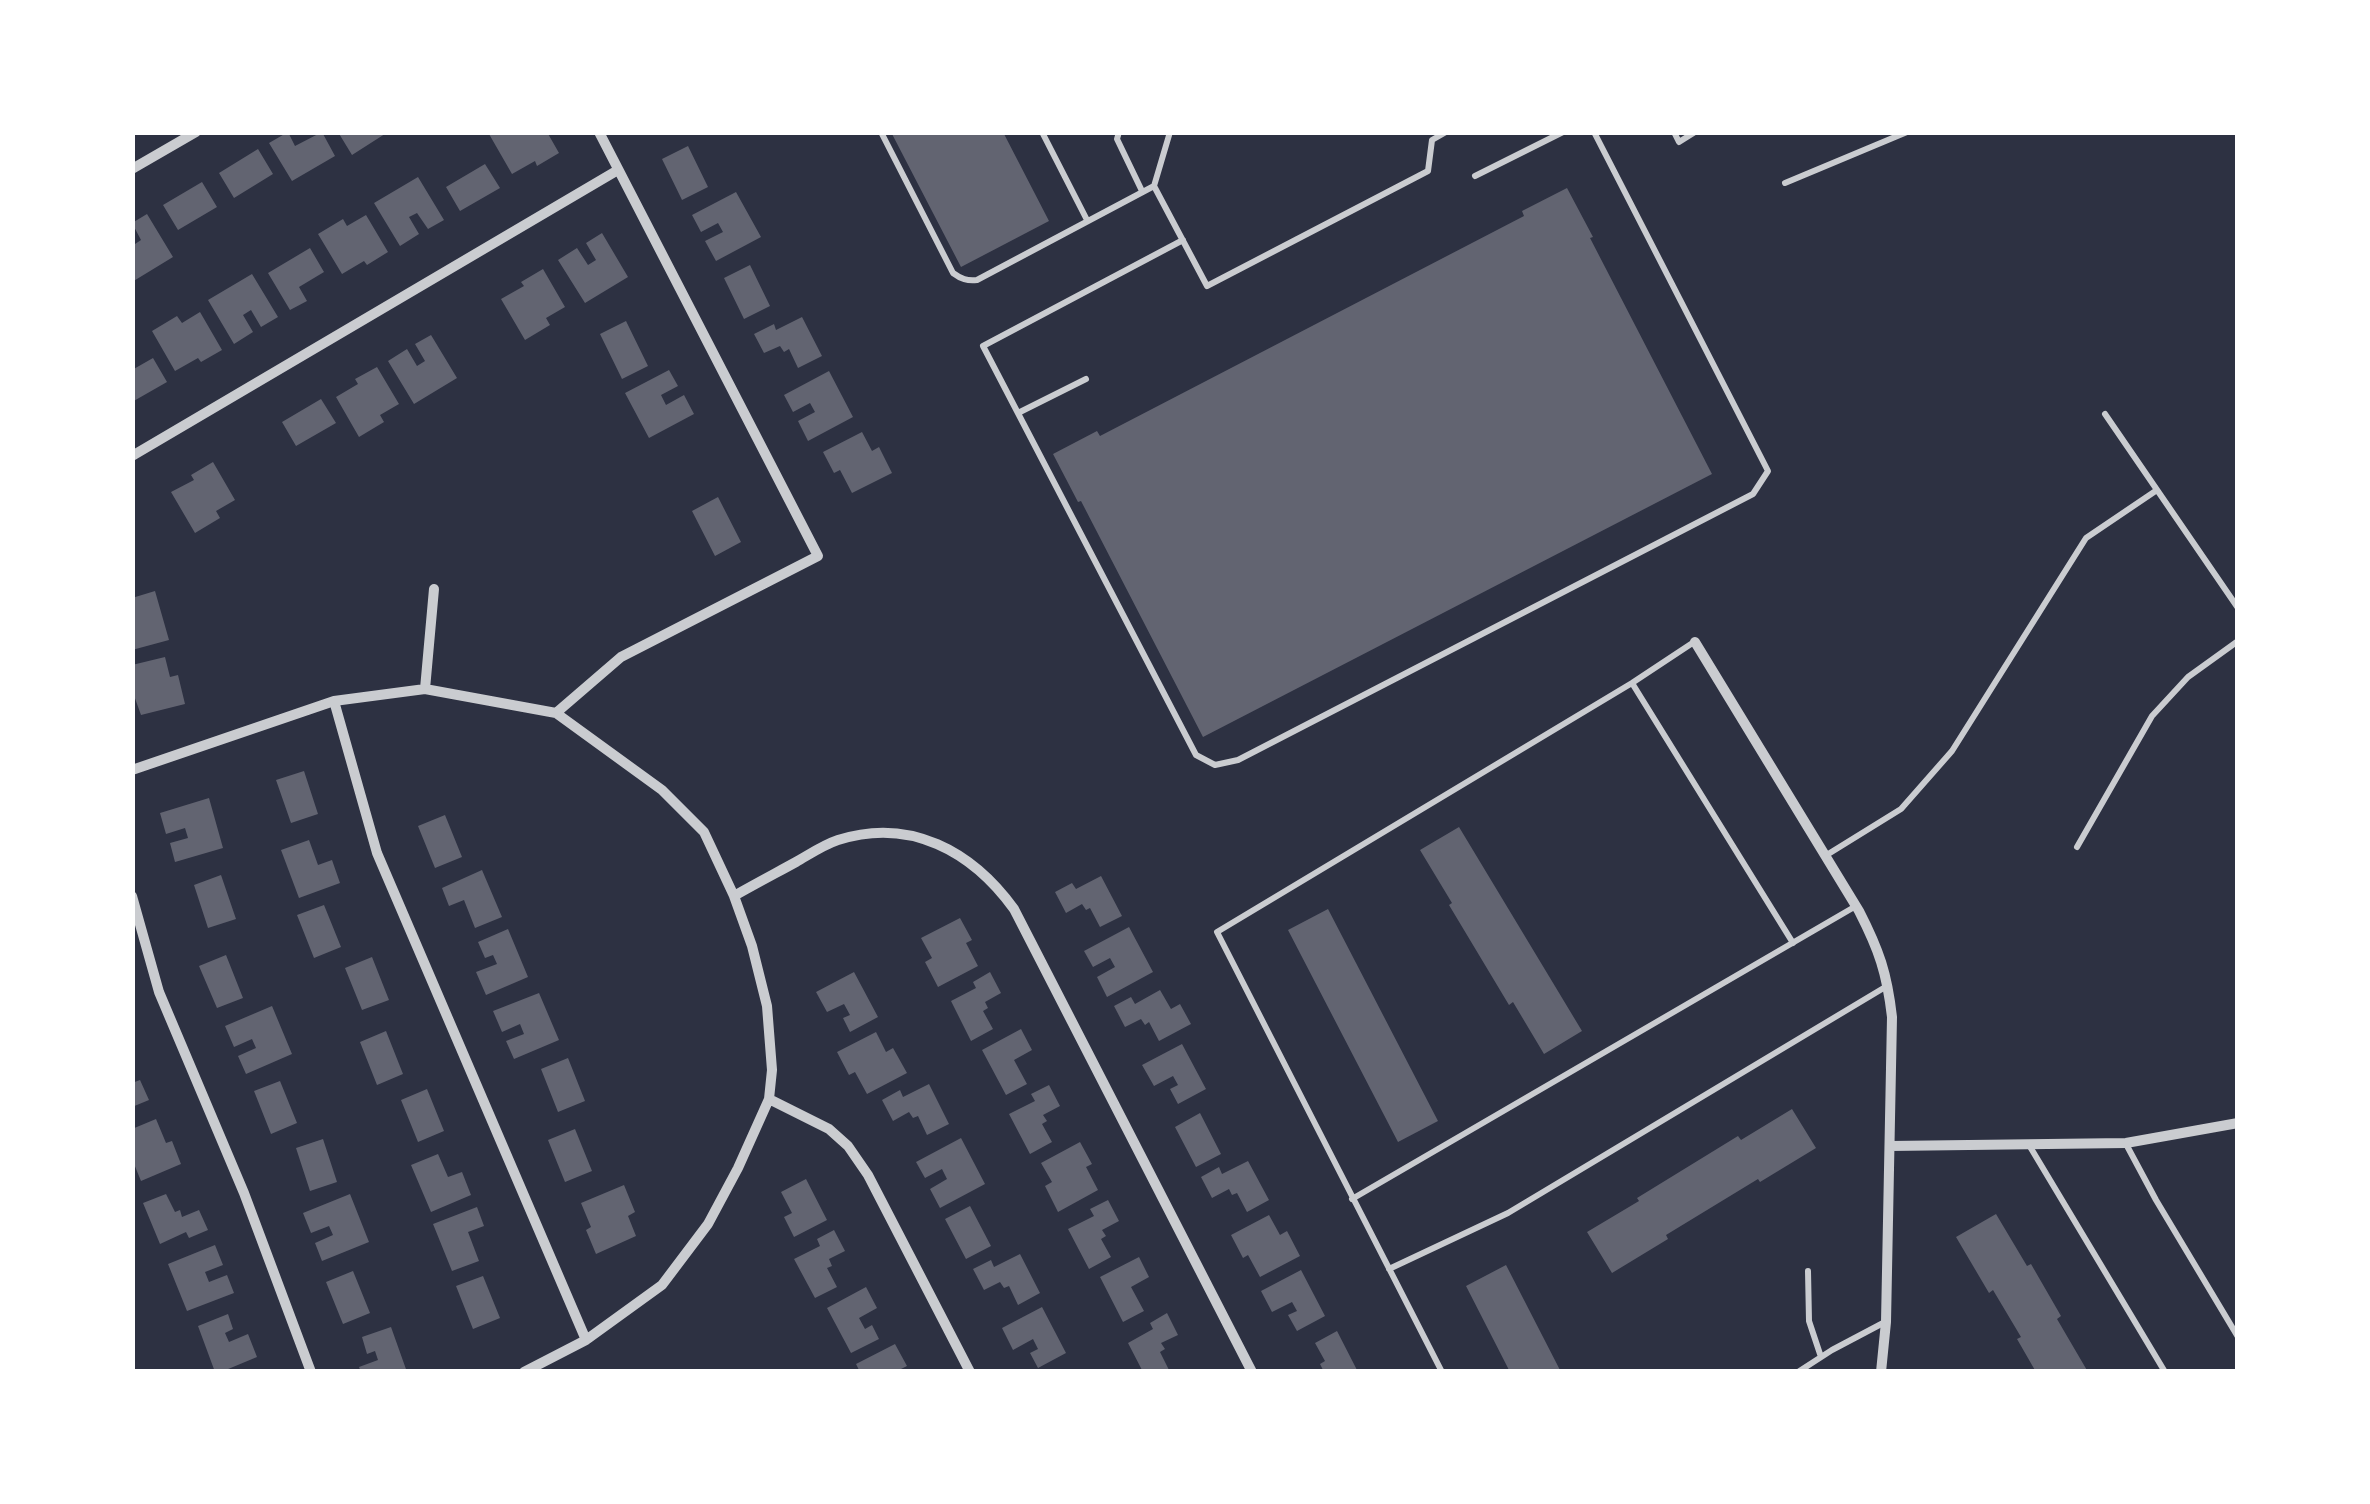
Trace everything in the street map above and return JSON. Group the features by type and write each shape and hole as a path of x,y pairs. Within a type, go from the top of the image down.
{"street":[{"path":"132,170 196,132"},
{"path":"556,713 621,657 818,556 599,132"},
{"path":"132,456 618,170"},
{"path":"426,689 434,589"},
{"path":"1696,642 1856,906 1878,947 1888,985 1892,1016 1890,1146 1882,1372"},
{"path":"132,770 334,702 426,689 556,713 662,790 704,832 752,946 766,1006 772,1070 768,1099 708,1224 662,1285 586,1340 524,1372"},
{"path":"334,702 377,853 586,1340"},
{"path":"734,896 828,844 871,834 911,836 933,842 980,870 1014,909 1252,1372"},
{"path":"132,896 159,992 244,1192 311,1372"},
{"path":"768,1099 829,1129 848,1146 868,1174 970,1372"},
{"path":"1890,1146 2126,1143 2238,1123"}],"lane":[{"path":"881,132 954,273 960,279 977,280 1154,185 1170,132"},
{"path":"1042,132 1087,220"},
{"path":"1119,132 1117,139 1142,192"},
{"path":"1154,185 1208,286 1428,171 1432,140 1446,132"},
{"path":"1475,176 1563,132"},
{"path":"1183,240 984,346 1196,755 1215,765 1238,760 1753,494 1768,471 1594,132"},
{"path":"1674,132 1679,142 1695,132"},
{"path":"1784,183 1908,132"},
{"path":"1018,413 1086,379"},
{"path":"2105,414 2238,608"},
{"path":"1825,856 1901,809 1952,751 2086,538 2157,490"},
{"path":"2077,847 2152,716 2188,677 2238,641"},
{"path":"1442,1372 1217,932 1696,642"},
{"path":"1632,683 1792,943"},
{"path":"1352,1199 1856,906"},
{"path":"1389,1270 1508,1212 1888,985"},
{"path":"2126,1143 2238,1336"},
{"path":"2029,1144 2165,1372"},
{"path":"1808,1271 1809,1321 1821,1357"},
{"path":"1798,1372 1886,1322"}],"building":[{"path":"288,132 295,146 322,132 335,156 292,181 269,143"},
{"path":"338,132 388,132 352,155"},
{"path":"547,132 559,153 512,174 489,134"},
{"path":"891,132 1003,132 1049,221 961,267"},
{"path":"688,146 708,187 682,200 662,159"},
{"path":"258,149 273,174 234,198 219,173"},
{"path":"485,164 500,188 460,211 446,187"},
{"path":"418,177 444,220 428,229 417,213 409,217 419,234 400,246 374,203"},
{"path":"202,182 217,207 178,230 163,205"},
{"path":"1567,188 1712,474 1203,737 1053,454 1097,431 1100,436 1524,216 1522,211"},
{"path":"736,192 761,237 716,261 705,241 723,232 718,223 701,232 692,215"},
{"path":"147,214 173,257 132,282 132,246 141,240 132,223"},
{"path":"366,215 388,252 342,274 318,234 343,219 347,226"},
{"path":"602,233 628,277 585,303 558,260 577,248 588,265 596,260 586,243"},
{"path":"310,248 324,272 299,287 307,301 290,310 268,273"},
{"path":"750,265 770,306 744,319 724,278"},
{"path":"543,269 565,307 546,318 550,325 525,340 501,299"},
{"path":"252,274 278,317 261,327 251,310 243,315 253,332 234,344 208,300"},
{"path":"200,312 222,350 175,371 152,331 177,316 182,323"},
{"path":"802,317 822,356 798,368 789,349 784,352 780,346 764,353 754,334 774,324 776,330"},
{"path":"626,321 648,366 622,379 600,334"},
{"path":"431,335 457,378 414,404 388,361 407,349 417,366 425,361 415,344"},
{"path":"153,358 167,382 132,402 132,370"},
{"path":"377,367 399,404 380,415 384,422 359,437 336,397 358,384 355,379"},
{"path":"669,370 678,386 661,395 666,405 684,395 694,414 649,438 625,393"},
{"path":"829,371 853,417 808,441 798,421 815,412 810,403 793,412 784,395"},
{"path":"321,399 336,423 296,446 282,422"},
{"path":"862,432 872,451 879,447 892,473 852,493 840,470 834,473 823,452"},
{"path":"213,462 235,500 216,511 220,518 195,533 171,492 194,480 191,475"},
{"path":"718,497 741,542 715,556 692,511"},
{"path":"155,591 169,640 132,650 132,598"},
{"path":"165,657 170,677 178,675 185,704 141,715 132,690 132,665"},
{"path":"304,771 318,814 291,823 276,780"},
{"path":"209,798 223,848 175,862 170,843 188,838 185,828 166,834 160,813"},
{"path":"445,815 462,857 435,868 418,826"},
{"path":"1459,827 1582,1031 1544,1054 1513,1002 1509,1005 1420,850"},
{"path":"309,840 318,865 332,860 340,883 299,898 281,850"},
{"path":"482,870 502,917 475,928 464,900 449,906 442,888"},
{"path":"221,875 236,919 208,928 194,885"},
{"path":"1101,876 1122,916 1100,927 1090,908 1086,910 1082,904 1066,913 1055,892 1072,883 1076,889"},
{"path":"324,905 341,947 314,958 297,915"},
{"path":"1328,909 1438,1121 1398,1142 1288,930"},
{"path":"960,918 972,940 966,943 978,966 938,987 925,962 932,958 921,938"},
{"path":"1129,927 1153,972 1107,997 1097,977 1115,967 1110,958 1093,967 1084,951"},
{"path":"508,929 528,977 486,995 476,972 497,964 493,955 485,958 478,942"},
{"path":"226,955 243,998 217,1008 199,966"},
{"path":"372,957 389,1000 362,1010 345,968"},
{"path":"854,972 878,1017 850,1032 843,1018 850,1015 844,1004 827,1012 816,992"},
{"path":"990,972 1001,993 985,1002 988,1008 983,1011 993,1029 971,1041 951,1001 976,988 973,982"},
{"path":"1160,990 1171,1009 1180,1004 1191,1024 1159,1041 1149,1022 1145,1025 1141,1019 1125,1027 1114,1006 1131,997 1135,1004"},
{"path":"539,993 559,1040 514,1059 506,1041 524,1034 520,1024 502,1032 493,1011"},
{"path":"272,1006 292,1054 246,1074 238,1056 256,1048 252,1039 234,1047 225,1026"},
{"path":"1021,1029 1032,1050 1014,1060 1027,1084 1006,1095 982,1050"},
{"path":"386,1031 403,1074 377,1085 360,1042"},
{"path":"876,1032 886,1052 893,1048 907,1073 867,1094 855,1072 849,1075 837,1052"},
{"path":"1182,1044 1206,1089 1178,1104 1170,1089 1178,1085 1173,1076 1154,1086 1142,1065"},
{"path":"568,1058 585,1101 558,1112 541,1069"},
{"path":"140,1080 149,1100 132,1107 132,1083"},
{"path":"280,1081 297,1123 271,1134 254,1091"},
{"path":"929,1084 949,1124 927,1135 918,1116 913,1118 909,1112 893,1121 882,1100 900,1090 903,1097"},
{"path":"1049,1085 1060,1106 1043,1115 1047,1121 1042,1124 1052,1142 1030,1154 1009,1114 1035,1101 1031,1094"},
{"path":"427,1089 444,1131 418,1142 401,1100"},
{"path":"1792,1109 1816,1148 1666,1235 1668,1239 1612,1273 1587,1232 1738,1136 1741,1140"},
{"path":"1200,1113 1221,1154 1196,1167 1175,1127"},
{"path":"156,1119 166,1143 172,1141 181,1164 141,1181 132,1159 132,1129"},
{"path":"575,1129 592,1171 565,1182 548,1140"},
{"path":"961,1138 985,1184 940,1208 930,1189 947,1179 942,1169 925,1178 916,1162"},
{"path":"323,1139 337,1182 310,1191 296,1148"},
{"path":"1080,1142 1092,1164 1086,1167 1098,1190 1058,1212 1045,1186 1052,1182 1041,1163"},
{"path":"438,1154 448,1177 462,1172 471,1195 431,1212 411,1165"},
{"path":"1248,1161 1269,1200 1247,1212 1237,1193 1232,1195 1229,1189 1212,1198 1201,1177 1219,1167 1222,1174"},
{"path":"806,1179 827,1220 794,1237 784,1217 792,1213 781,1192"},
{"path":"624,1185 635,1212 628,1216 636,1236 596,1254 581,1203"},
{"path":"166,1194 182,1217 199,1210 208,1230 189,1238 186,1232 160,1244 143,1203"},
{"path":"350,1194 369,1242 322,1261 315,1243 333,1235 329,1226 311,1233 303,1213"},
{"path":"1108,1200 1119,1221 1102,1230 1106,1236 1101,1239 1111,1257 1089,1269 1068,1229 1094,1216 1090,1209"},
{"path":"970,1206 991,1246 966,1259 945,1219"},
{"path":"477,1207 484,1226 468,1232 479,1261 452,1271 433,1224"},
{"path":"1996,1214 2027,1266 2031,1264 2088,1372 2036,1372 2017,1339 2021,1337 1956,1237"},
{"path":"1269,1215 1280,1235 1287,1231 1300,1256 1260,1277 1248,1255 1243,1258 1231,1235"},
{"path":"834,1230 845,1251 829,1259 832,1266 827,1268 837,1287 815,1298 794,1259 820,1246 817,1239"},
{"path":"215,1245 223,1265 205,1272 209,1282 227,1275 234,1293 187,1311 168,1264"},
{"path":"1020,1254 1040,1293 1018,1305 1009,1286 1004,1288 1000,1282 984,1290 973,1269 991,1260 994,1267"},
{"path":"1139,1257 1149,1277 1131,1287 1144,1311 1123,1322 1100,1277"},
{"path":"1506,1265 1561,1372 1510,1372 1466,1286"},
{"path":"1301,1270 1325,1316 1297,1331 1288,1315 1297,1311 1292,1302 1272,1312 1261,1291"},
{"path":"353,1271 370,1313 343,1324 326,1282"},
{"path":"483,1276 500,1318 473,1329 456,1286"},
{"path":"866,1287 877,1308 859,1318 865,1329 872,1325 879,1339 851,1353 827,1308"},
{"path":"1042,1307 1066,1353 1038,1368 1030,1353 1038,1349 1033,1339 1013,1350 1002,1328"},
{"path":"1167,1313 1178,1335 1161,1343 1165,1349 1160,1352 1170,1372 1143,1372 1128,1343 1153,1329 1150,1323"},
{"path":"228,1314 233,1329 225,1333 229,1342 248,1334 257,1357 215,1372 198,1326"},
{"path":"391,1327 407,1372 361,1372 359,1367 378,1360 375,1351 367,1354 362,1337"},
{"path":"1337,1331 1358,1372 1324,1372 1320,1364 1325,1361 1315,1343"},
{"path":"895,1344 907,1366 901,1369 903,1372 860,1372 856,1364"}]}
